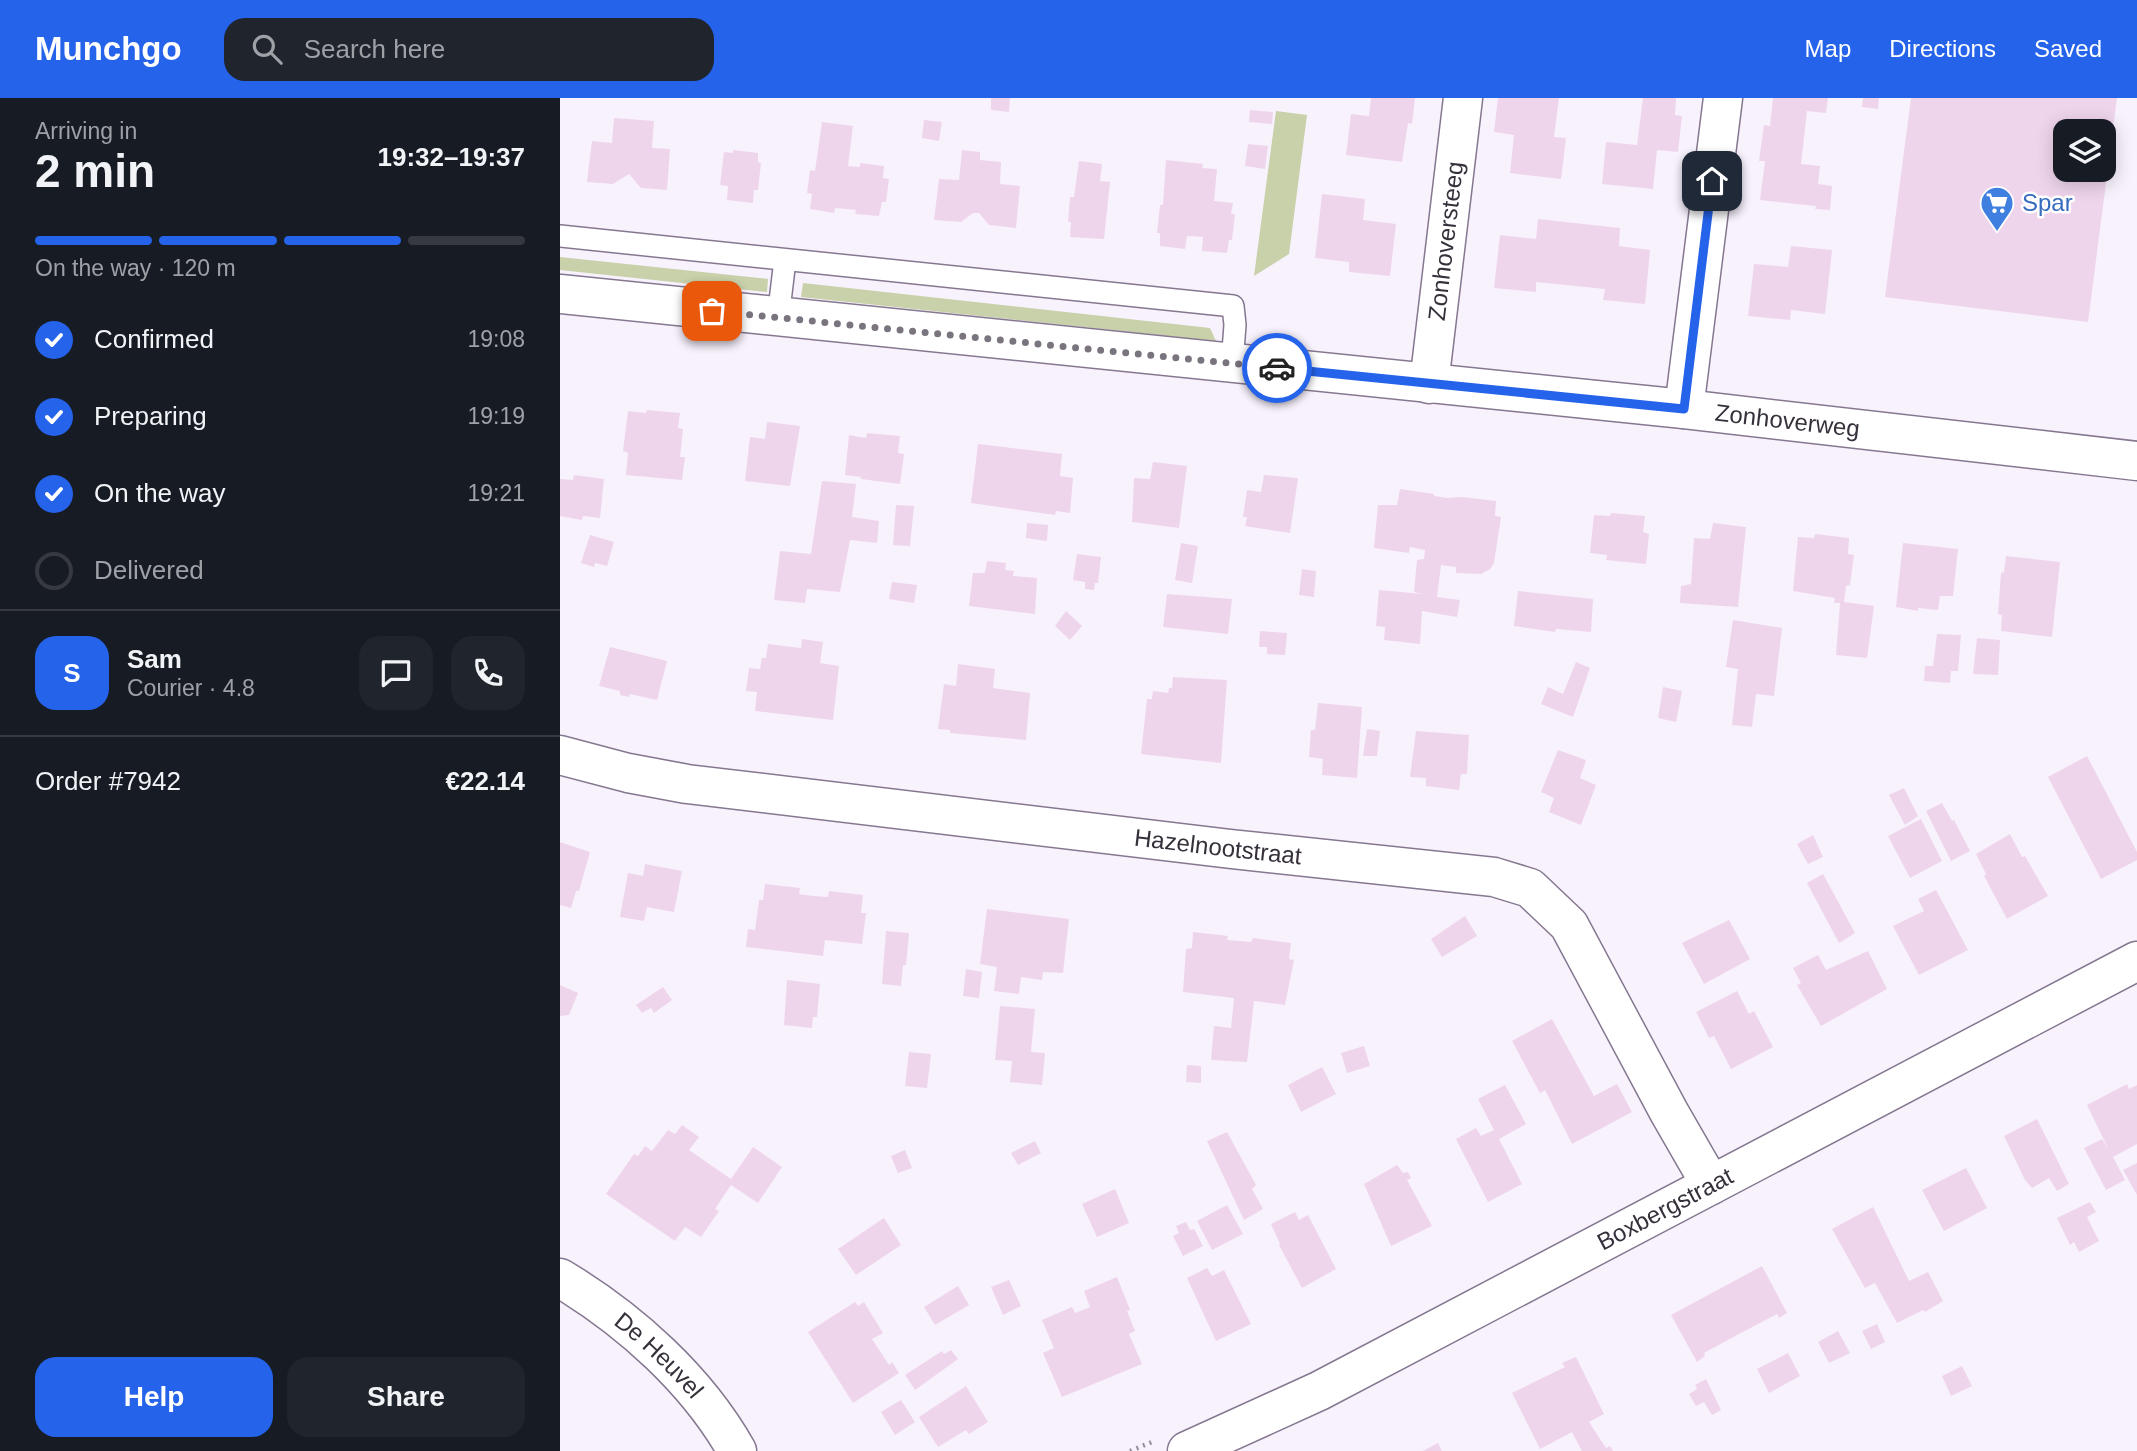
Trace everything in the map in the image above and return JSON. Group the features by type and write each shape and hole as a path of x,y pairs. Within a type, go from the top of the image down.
{"street":[{"name":"Zonhoversteeg","path":"1429,384 1463,98"},
{"path":"1684,409 1723,98"},
{"name":"Zonhoverweg","path":"560,294 1684,409 2137,461"},
{"name":"Hazelnootstraat","path":"560,755 628,773 687,784 1231,849 1494,877 1530,888 1569,925 1711,1185"},
{"name":"Boxbergstraat","path":"1187,1451 1319,1391 2137,961"},
{"name":"De Heuvel","path":"560,1278 653,1348 698,1394 723,1425 737,1451"}],"lane":[{"path":"560,236 1233,306 1235,325 1232,364"},
{"path":"778,318 785,260"}],"green space":[{"path":"1276,111 1307,115 1289,254 1254,276"},
{"path":"560,257 768,279 767,292 560,270"},
{"path":"803,283 1210,328 1216,341 801,297"}],"building":[{"path":"991,98 1010,98 1009,112 991,110"},
{"path":"1371,98 1415,98 1412,124 1408,123 1402,162 1346,155 1351,114 1369,116"},
{"path":"1498,98 1559,98 1554,137 1566,138 1561,179 1510,173 1514,135 1494,132"},
{"path":"1643,98 1676,98 1675,115 1682,116 1678,152 1657,150 1653,189 1602,184 1606,142 1637,145"},
{"path":"1773,98 1828,98 1826,113 1807,111 1801,164 1820,166 1818,184 1832,186 1830,210 1760,200 1765,161 1759,161 1764,125 1770,126"},
{"path":"1863,98 1879,98 1878,109 1862,107"},
{"name":"Spar","path":"1911,98 2117,98 2114,119 2053,119 2053,182 2106,182 2088,322 1885,297"},
{"path":"1250,110 1273,112 1272,124 1249,122"},
{"path":"614,118 654,121 652,148 670,149 667,190 641,188 629,174 613,184 587,182 592,141 612,143"},
{"path":"924,120 942,122 939,141 922,138"},
{"path":"822,122 853,126 848,166 860,167 860,163 884,166 883,178 889,179 886,202 882,202 879,216 855,214 856,210 835,208 834,213 810,209 812,194 807,193 810,170 815,171"},
{"path":"1248,144 1268,146 1265,169 1245,166"},
{"path":"733,150 758,153 758,162 761,163 758,190 754,190 753,203 727,200 728,186 720,185 724,152 733,153"},
{"path":"962,150 980,152 980,160 1001,162 1000,184 1020,186 1016,228 989,225 979,213 973,213 961,222 934,220 939,179 959,180"},
{"path":"1166,160 1203,164 1202,168 1217,169 1214,201 1233,203 1231,214 1235,214 1232,240 1229,240 1227,253 1202,251 1203,237 1187,236 1185,249 1160,246 1160,233 1157,233 1160,205 1163,205"},
{"path":"1079,161 1102,164 1100,181 1110,182 1104,239 1070,237 1070,197 1074,197"},
{"path":"1322,194 1365,199 1363,220 1396,224 1390,276 1349,272 1349,262 1315,258"},
{"path":"1538,219 1620,228 1619,246 1650,250 1645,304 1603,300 1605,289 1536,282 1536,292 1494,288 1500,235 1536,239"},
{"path":"1791,246 1832,250 1825,314 1791,310 1790,320 1748,316 1754,264 1788,267"},
{"path":"647,410 680,413 678,428 683,429 680,457 685,457 682,480 626,475 628,453 623,451 628,411 646,413"},
{"path":"767,422 800,426 790,486 745,481 750,437 765,439"},
{"path":"867,433 900,436 898,453 904,454 900,484 845,475 849,435 866,438"},
{"path":"978,444 1062,454 1060,476 1073,478 1070,513 1056,511 1055,515 971,503"},
{"path":"1153,462 1187,466 1179,528 1132,522 1134,478 1150,479"},
{"path":"574,475 604,479 600,518 583,516 582,520 560,516 560,479 573,480"},
{"path":"1264,475 1298,478 1290,533 1245,526 1247,517 1243,517 1247,490 1261,492"},
{"path":"822,481 856,484 852,517 879,521 877,543 850,540 840,592 807,589 805,603 774,600 780,551 811,554"},
{"path":"1400,489 1448,498 1496,501 1495,516 1501,517 1494,563 1490,569 1481,574 1456,573 1456,567 1441,565 1437,597 1460,600 1457,617 1422,611 1420,644 1384,640 1385,627 1376,626 1379,590 1422,594 1414,592 1417,560 1424,559 1425,550 1410,547 1409,553 1374,548 1378,505 1397,505"},
{"path":"896,505 914,506 910,546 893,545"},
{"path":"1611,513 1645,516 1643,532 1649,534 1646,564 1606,560 1607,555 1590,553 1594,515 1610,516"},
{"path":"1027,523 1048,525 1047,541 1026,538"},
{"path":"1713,523 1746,527 1738,607 1680,603 1681,586 1691,584 1694,538 1710,539"},
{"path":"1815,534 1849,538 1848,554 1854,555 1850,585 1846,586 1844,602 1874,606 1867,658 1836,655 1840,603 1834,603 1835,598 1793,591 1798,537 1814,538"},
{"path":"590,535 614,542 607,566 595,563 594,567 581,563"},
{"path":"1181,543 1198,546 1192,583 1175,580"},
{"path":"1903,543 1958,549 1953,596 1940,596 1938,610 1918,608 1918,611 1896,607"},
{"path":"1077,554 1101,557 1098,583 1095,583 1094,590 1085,589 1085,582 1073,580"},
{"path":"2006,556 2060,562 2052,637 2001,631 2002,615 1998,614 2001,573 2004,572"},
{"path":"987,561 1006,563 1005,570 1014,571 1013,576 1037,578 1035,614 969,606 973,573 985,573"},
{"path":"1302,569 1316,571 1314,597 1299,595"},
{"path":"892,582 917,585 914,603 889,599"},
{"path":"1518,591 1593,599 1591,632 1556,629 1555,632 1514,626"},
{"path":"1167,594 1232,599 1228,634 1163,627"},
{"path":"1066,611 1082,626 1070,640 1055,626"},
{"path":"1733,620 1782,628 1774,696 1756,694 1752,727 1732,725 1738,669 1726,667"},
{"path":"1260,631 1287,633 1285,655 1267,654 1267,647 1259,647"},
{"path":"1937,634 1961,635 1958,671 1951,671 1950,683 1924,681 1925,666 1933,666"},
{"path":"1977,638 2000,640 1998,675 1973,674"},
{"path":"802,639 823,642 820,663 839,666 833,720 755,711 757,692 746,691 749,668 760,669 762,658 766,658 768,644 801,648"},
{"path":"610,647 667,661 657,700 630,694 629,697 620,695 620,691 599,686"},
{"path":"1576,662 1590,668 1573,717 1541,704 1548,687 1563,694"},
{"path":"958,664 995,669 993,688 1030,693 1026,740 950,733 950,730 938,729 944,684 956,686"},
{"path":"1173,677 1227,680 1221,763 1141,754 1147,699 1152,699 1153,691 1168,693 1169,688 1172,688"},
{"path":"1663,687 1682,691 1676,722 1658,718"},
{"path":"1318,703 1362,707 1357,778 1322,775 1323,759 1309,757 1311,730 1315,730"},
{"path":"1367,729 1380,731 1377,756 1363,756"},
{"path":"1416,731 1469,735 1467,774 1461,774 1459,790 1426,786 1426,778 1410,777"},
{"path":"1558,750 1586,760 1580,778 1596,785 1581,825 1549,812 1554,798 1541,792"},
{"path":"2087,756 2137,852 2137,860 2101,879 2048,777"},
{"path":"1904,788 1918,816 1905,825 1889,795"},
{"path":"1942,803 1970,851 1951,861 1926,811"},
{"path":"1921,819 1942,861 1910,878 1888,836"},
{"path":"2010,834 2048,896 2007,919 1984,876 1986,874 1976,854"},
{"path":"1813,835 1823,857 1808,864 1797,844"},
{"path":"560,842 590,852 579,891 576,891 571,908 560,905"},
{"path":"645,864 682,871 674,912 647,907 644,921 620,917 628,873 643,876"},
{"path":"1823,874 1855,933 1839,943 1807,883"},
{"path":"765,884 800,888 799,894 813,896 828,897 829,891 863,895 861,913 866,913 862,944 825,940 823,956 746,947 748,929 755,930 759,900 763,900"},
{"path":"1936,890 1968,950 1919,975 1893,926 1924,911 1918,899"},
{"path":"987,909 1069,919 1063,973 1043,972 1042,980 1021,977 1019,994 994,991 997,967 980,964"},
{"path":"1465,916 1477,936 1442,957 1431,939"},
{"path":"1729,920 1750,959 1704,984 1682,943"},
{"path":"886,931 909,933 901,986 882,984"},
{"path":"1193,932 1228,936 1227,940 1251,942 1253,938 1291,943 1289,959 1294,960 1285,1005 1254,1001 1247,1062 1211,1060 1214,1026 1231,1028 1234,998 1183,992 1186,949 1192,948"},
{"path":"1868,951 1887,989 1821,1026 1797,985 1801,983 1793,968 1818,955 1826,970"},
{"path":"966,969 982,972 979,998 963,996"},
{"path":"787,980 820,984 817,1017 813,1017 812,1028 784,1025"},
{"path":"560,985 578,993 569,1015 560,1016"},
{"path":"663,987 672,1000 654,1013 651,1008 642,1013 636,1005"},
{"path":"1737,991 1749,1014 1754,1011 1773,1047 1731,1069 1714,1036 1709,1038 1696,1012"},
{"path":"1000,1006 1035,1009 1031,1052 1045,1053 1042,1085 1010,1082 1012,1061 995,1060"},
{"path":"1552,1019 1594,1096 1617,1084 1632,1112 1572,1144 1545,1090 1540,1093 1512,1041"},
{"path":"1364,1046 1370,1066 1347,1073 1341,1053"},
{"path":"909,1052 931,1054 927,1088 905,1086"},
{"path":"1187,1065 1201,1066 1201,1083 1186,1082"},
{"path":"1322,1067 1336,1094 1301,1112 1288,1085"},
{"path":"2127,1084 2129,1089 2137,1085 2137,1144 2113,1157 2125,1180 2106,1190 2084,1148 2102,1139 2108,1148 2087,1105"},
{"path":"1505,1085 1526,1124 1499,1139 1522,1184 1488,1202 1456,1139 1476,1128 1481,1136 1494,1130 1478,1099"},
{"path":"2037,1119 2069,1184 2057,1191 2049,1178 2032,1188 2025,1180 2004,1136"},
{"path":"682,1125 699,1137 689,1150 731,1179 753,1147 782,1167 758,1203 731,1185 715,1209 719,1211 701,1237 685,1227 675,1241 606,1194 634,1154 638,1156 645,1146 652,1151 668,1130 675,1134"},
{"path":"1227,1132 1256,1185 1252,1189 1263,1209 1244,1220 1207,1141"},
{"path":"1035,1141 1041,1153 1018,1165 1011,1153"},
{"path":"905,1150 912,1168 898,1173 891,1156"},
{"path":"2137,1163 2137,1195 2123,1170"},
{"path":"1397,1165 1403,1173 1408,1172 1411,1178 1407,1180 1432,1226 1391,1246 1364,1184"},
{"path":"1966,1168 1987,1208 1944,1231 1922,1190"},
{"path":"1115,1189 1129,1223 1097,1237 1082,1204"},
{"path":"2090,1202 2096,1212 2087,1217 2099,1241 2079,1252 2074,1242 2070,1245 2057,1218"},
{"path":"1227,1205 1243,1234 1212,1250 1197,1221"},
{"path":"1873,1207 1909,1281 1928,1272 1943,1301 1925,1312 1923,1310 1897,1323 1875,1283 1865,1288 1832,1229"},
{"path":"1295,1212 1299,1220 1308,1215 1336,1269 1302,1288 1271,1224"},
{"path":"884,1218 901,1245 856,1275 838,1249"},
{"path":"1186,1222 1190,1230 1194,1229 1203,1246 1183,1256 1173,1236 1179,1233 1176,1226"},
{"path":"1762,1266 1787,1313 1779,1318 1777,1314 1704,1353 1705,1356 1697,1362 1671,1315"},
{"path":"1207,1268 1212,1276 1224,1270 1251,1324 1216,1341 1187,1278"},
{"path":"1117,1277 1135,1331 1129,1334 1142,1364 1062,1397 1043,1353 1054,1348 1042,1320 1072,1307 1075,1313 1090,1307 1084,1291"},
{"path":"1009,1280 1021,1306 1003,1315 991,1287"},
{"path":"958,1286 969,1305 935,1325 924,1307"},
{"path":"855,1302 858,1306 864,1302 883,1333 872,1339 889,1365 892,1362 899,1373 853,1403 808,1332"},
{"path":"1877,1324 1885,1342 1871,1349 1862,1331"},
{"path":"1838,1331 1850,1353 1829,1363 1818,1342"},
{"path":"951,1350 958,1359 915,1390 905,1375 942,1351 944,1354"},
{"path":"1788,1353 1800,1376 1769,1393 1757,1369"},
{"path":"1576,1357 1604,1414 1589,1422 1606,1448 1610,1446 1613,1451 1582,1451 1572,1432 1540,1449 1512,1393 1565,1367 1562,1363"},
{"path":"1962,1366 1972,1386 1951,1396 1942,1376"},
{"path":"1706,1379 1721,1410 1712,1415 1704,1402 1696,1406 1689,1394 1697,1389 1695,1385"},
{"path":"966,1386 988,1422 969,1434 966,1430 938,1447 919,1417"},
{"path":"901,1400 915,1422 895,1435 881,1412"},
{"path":"1438,1443 1442,1451 1423,1451"}],"way so far":[{"path":"712,311 1277,368"}],"place":[{"name":"Spar","path":"1997,233"}],"route":[{"path":"1277,368 1684,409 1712,181"}]}
